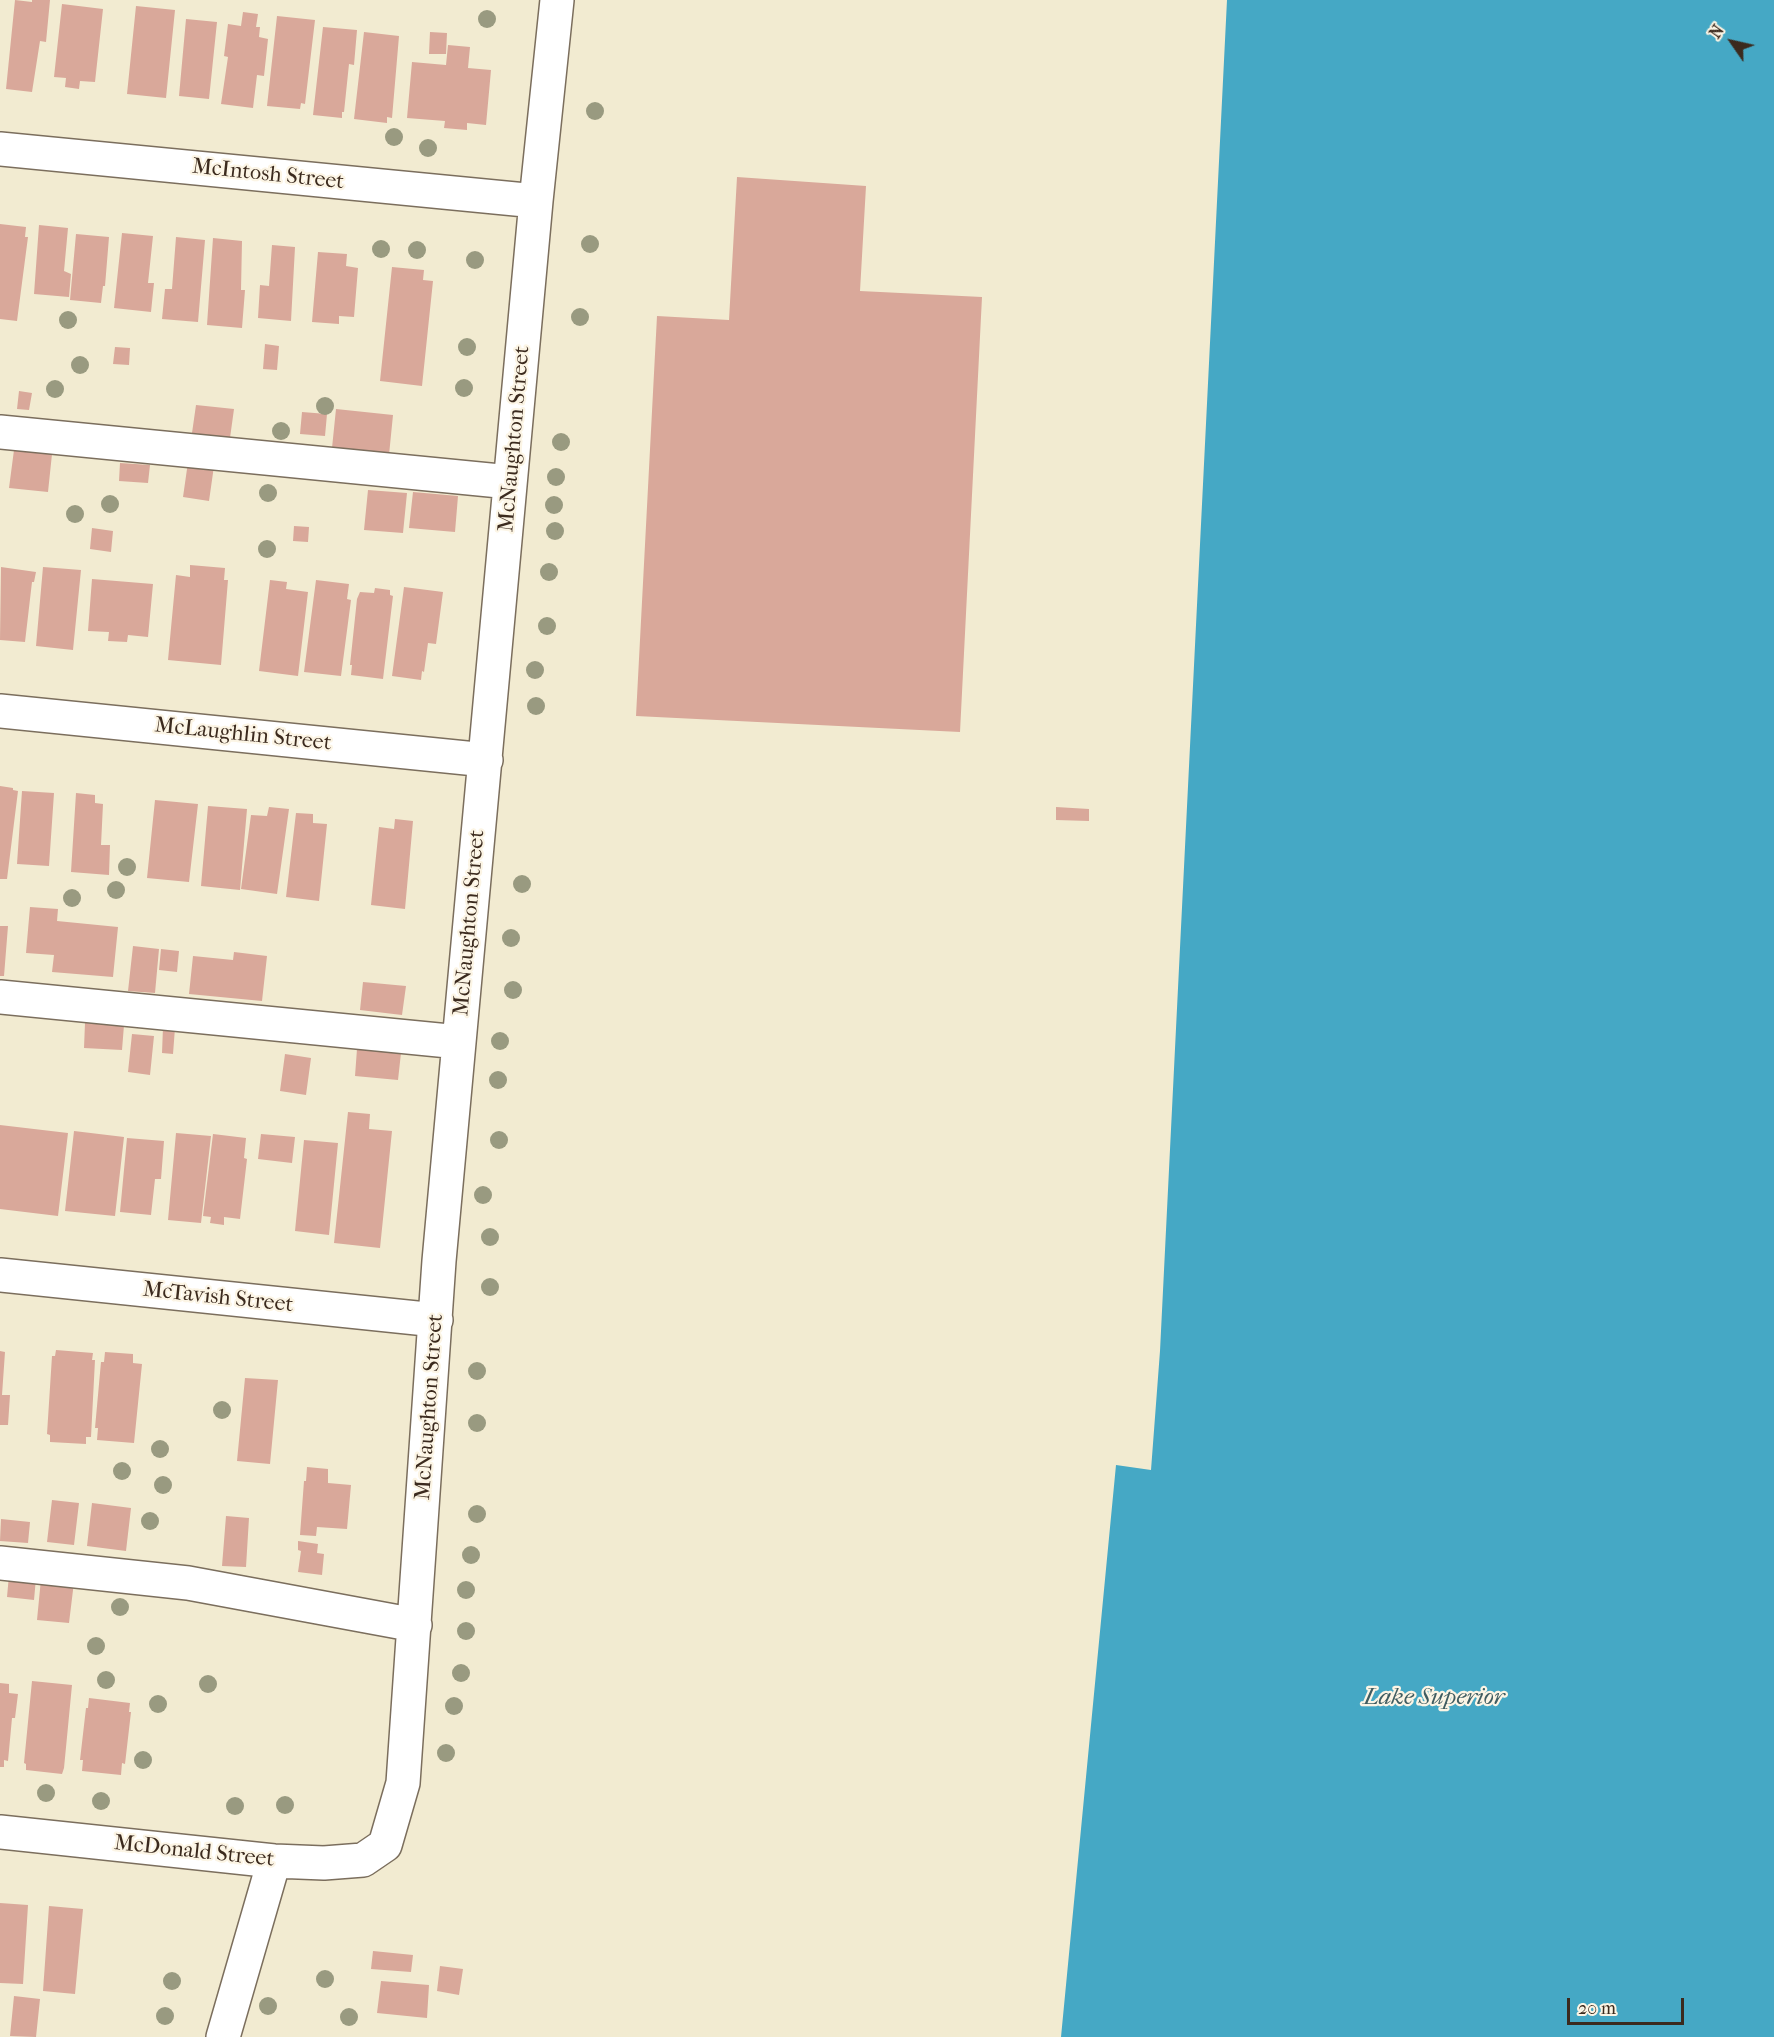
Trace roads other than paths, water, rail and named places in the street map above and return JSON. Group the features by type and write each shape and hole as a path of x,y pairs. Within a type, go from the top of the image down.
{"street":[{"name":"McNaughton Street","path":"385,1845 403,1783 440,1249 536,201 557,0"},
{"name":"McIntosh Street","path":"0,149 536,201"},
{"path":"0,432 510,482"},
{"name":"McLaughlin Street","path":"0,711 486,760"},
{"path":"0,997 459,1042"},
{"name":"McTavish Street","path":"0,1275 436,1320"},
{"path":"0,1563 188,1583 415,1625"},
{"name":"McDonald Street","path":"0,1832 274,1861 324,1863 363,1860 385,1845"},
{"path":"224,2037 274,1861"}],"water":[{"name":"Lake Superior","path":"1227,0 1774,0 1774,2037 1061,2037 1116,1465 1151,1470 1160,1351"}]}
